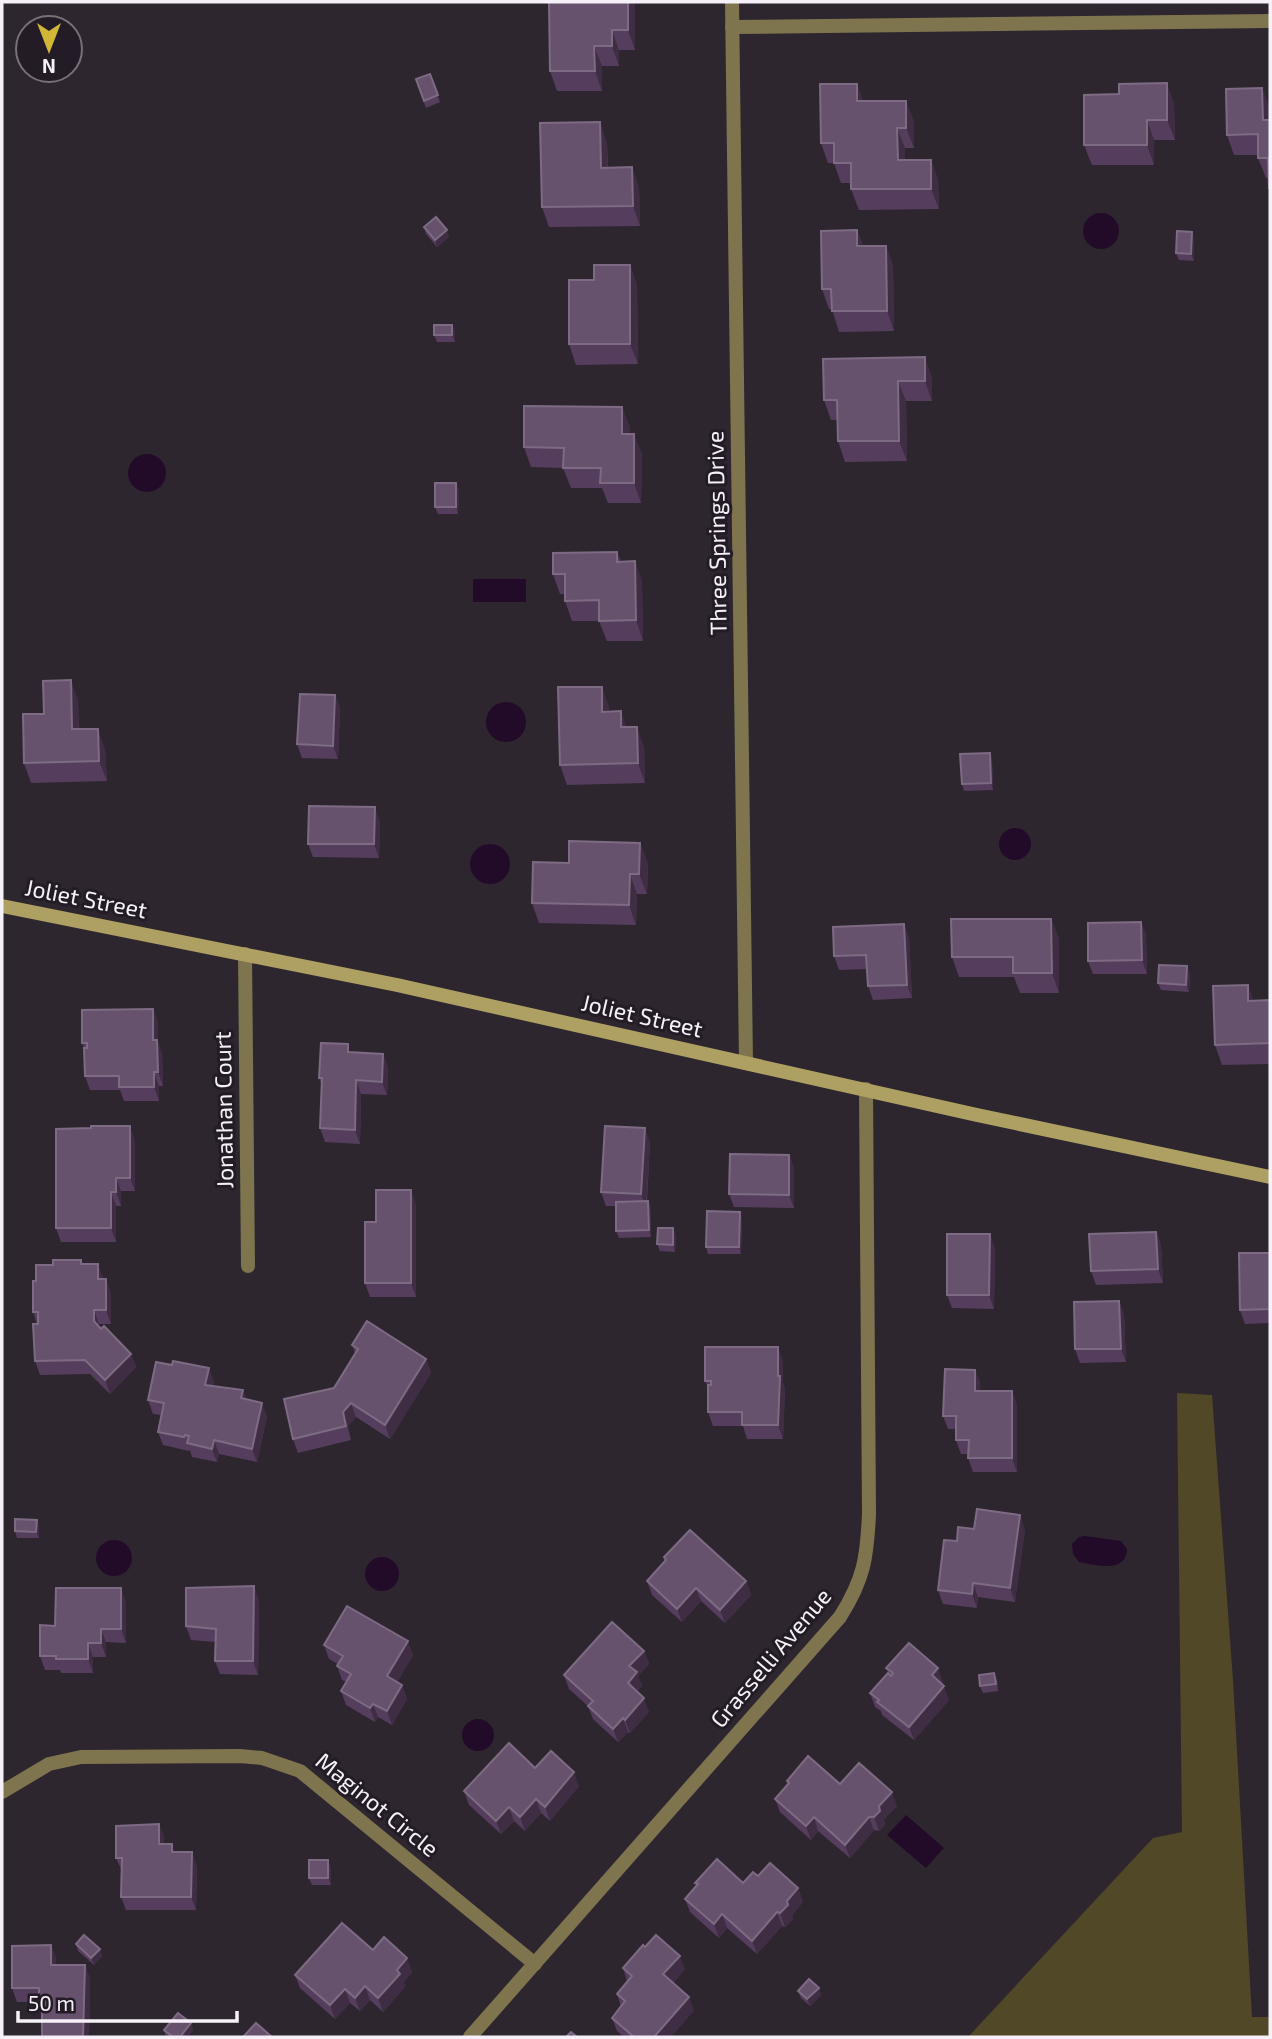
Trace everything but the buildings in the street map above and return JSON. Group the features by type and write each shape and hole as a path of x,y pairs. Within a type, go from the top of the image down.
{"street":[{"name":"Three Springs Drive","path":"732,2 746,1063"},
{"path":"732,27 1270,21"},
{"name":"Joliet Street","path":"2,906 397,985 977,1115 1270,1177"},
{"name":"Jonathan Court","path":"245,954 248,1266"},
{"name":"Grasselli Avenue","path":"470,2037 840,1617 857,1589 867,1555 869,1514 866,1088"},
{"name":"Maginot Circle","path":"2,1792 49,1764 81,1757 240,1756 262,1758 300,1770 535,1964"}],"shaded area":[{"path":"1101,213 1114,218 1119,231 1114,244 1101,249 1088,244 1083,231 1088,218"},
{"path":"147,454 160,460 166,473 160,486 147,492 134,486 128,473 134,460"},
{"path":"473,579 526,579 526,602 473,602"},
{"path":"506,702 520,708 526,722 520,736 506,742 492,736 486,722 492,708"},
{"path":"1015,828 1026,833 1031,844 1026,855 1015,860 1004,855 999,844 1004,833"},
{"path":"490,844 504,850 510,864 504,878 490,884 476,878 470,864 476,850"},
{"path":"1177,1393 1212,1395 1233,1680 1252,2017 1270,2017 1270,2037 968,2037 1153,1838 1182,1832"},
{"path":"1079,1537 1121,1541 1127,1549 1125,1557 1116,1565 1109,1566 1079,1562 1073,1554 1072,1544"},
{"path":"114,1540 127,1545 132,1558 127,1571 114,1576 101,1571 96,1558 101,1545"},
{"path":"382,1557 394,1562 399,1574 394,1586 382,1591 370,1586 365,1574 370,1562"},
{"path":"478,1719 489,1724 494,1735 489,1746 478,1751 467,1746 462,1735 467,1724"},
{"path":"906,1815 944,1848 926,1868 887,1835"}]}
